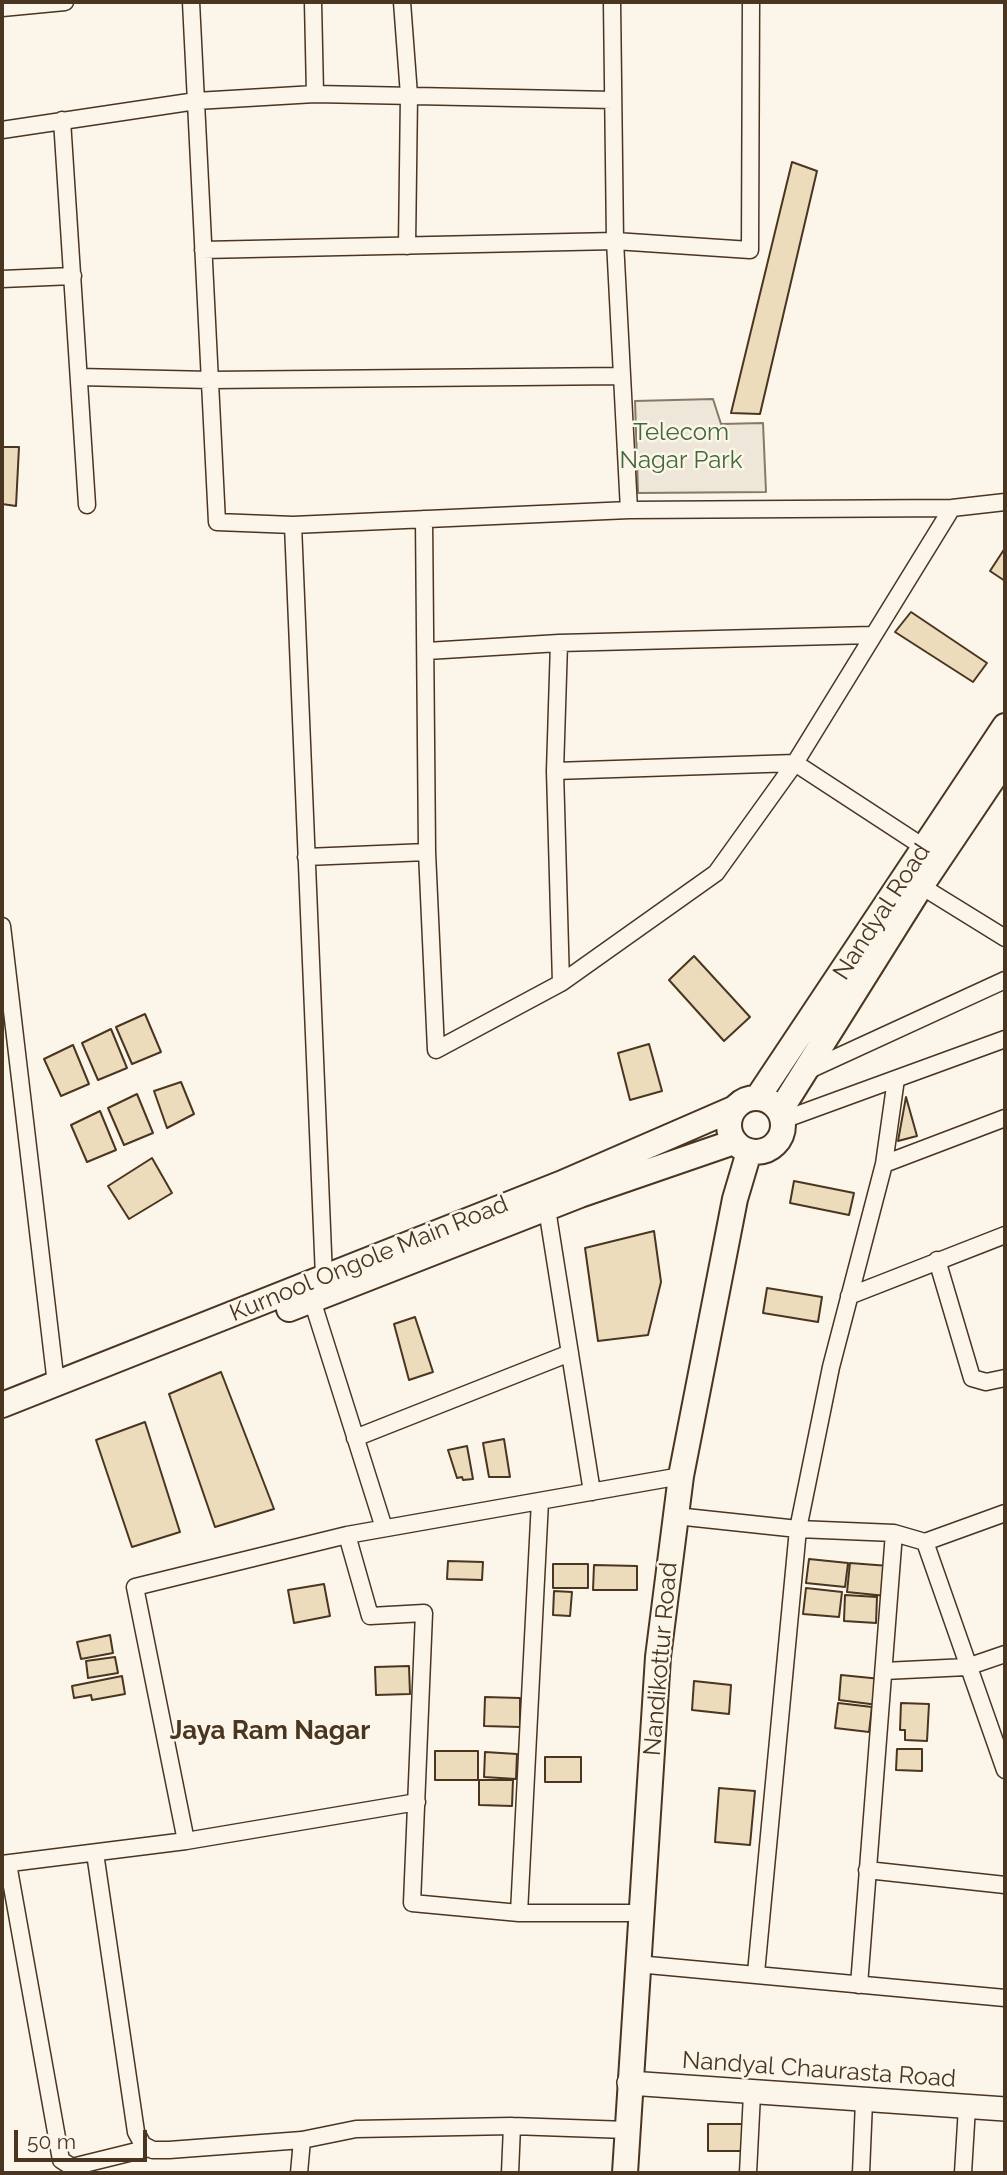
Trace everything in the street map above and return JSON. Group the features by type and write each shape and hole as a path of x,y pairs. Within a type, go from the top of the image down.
{"main road":[{"name":"Nandyal Road","path":"758,1097 1005,726"},
{"name":"Nandyal Road","path":"782,1116 921,886 1005,761"},
{"path":"758,1097 767,1100 782,1116 781,1138 775,1145 758,1153 742,1147 728,1125 735,1108 741,1101 758,1097"},
{"name":"Kurnool Ongole Main Road","path":"2,1405 560,1184 735,1108"},
{"name":"Kurnool Ongole Main Road","path":"2,1420 547,1209 742,1147"},
{"name":"Nandikottur Road","path":"625,2173 658,1657 681,1476 735,1199 742,1147"}],"street":[{"path":"2,8 65,2"},
{"path":"191,2 217,522 293,525 629,510 953,508 1005,502"},
{"path":"313,2 315,94"},
{"path":"402,2 409,95 407,246"},
{"path":"612,2 615,241 629,510"},
{"path":"203,250 615,241 750,250 751,2"},
{"path":"2,130 196,101 315,94 613,100"},
{"path":"62,120 87,505"},
{"path":"2,279 73,276"},
{"path":"79,377 209,380 622,376"},
{"path":"424,519 427,852 436,1050 561,983 716,873 795,763 953,508"},
{"path":"293,525 324,1276"},
{"path":"427,651 559,643 872,635"},
{"path":"559,643 555,771 561,983"},
{"path":"555,771 795,763 925,848"},
{"path":"306,857 427,852"},
{"path":"921,886 1005,938"},
{"path":"2,926 57,1384"},
{"path":"807,1071 1005,980"},
{"path":"782,1116 896,1079 1005,1039"},
{"path":"756,1973 797,1529 849,1296 884,1164 896,1079"},
{"path":"884,1164 1005,1118"},
{"path":"547,1209 592,1492"},
{"path":"849,1296 1005,1235"},
{"path":"937,1260 972,1378 986,1382 1005,1378"},
{"path":"312,1300 384,1528"},
{"path":"355,1438 570,1353"},
{"path":"186,1841 135,1587 347,1535 681,1476"},
{"path":"519,1913 540,1501"},
{"path":"676,1516 797,1529 894,1533 925,1542 1005,1513"},
{"path":"859,1985 894,1533"},
{"path":"347,1535 370,1616 424,1613 412,1903 519,1913 641,1913"},
{"path":"925,1542 1005,1770"},
{"path":"884,1671 967,1667 1005,1654"},
{"path":"149,2148 80,2166 65,2165 61,2160 5,1864 186,1841 417,1802"},
{"path":"95,1853 136,2132 143,2146 169,2150 302,2140 356,2129 512,2126 627,2130"},
{"path":"867,1870 1005,1885"},
{"path":"637,1964 1005,1998"},
{"name":"Nandyal Chaurasta Road","path":"629,2083 752,2094 1005,2109"},
{"path":"748,2173 752,2094"},
{"path":"861,2173 864,2101"},
{"path":"964,2173 967,2107"},
{"path":"510,2173 512,2126"},
{"path":"299,2173 302,2140"}],"green space":[{"name":"Telecom Nagar Park","path":"713,399 721,424 763,423 766,492 638,493 635,401"}],"building":[{"path":"792,162 817,171 760,414 731,413"},
{"path":"2,447 19,447 16,506 2,504"},
{"path":"1005,548 1005,581 990,571"},
{"path":"911,612 987,663 973,682 895,632"},
{"path":"694,956 750,1017 724,1041 669,980"},
{"path":"145,1014 161,1052 132,1064 116,1027"},
{"path":"111,1029 127,1068 98,1080 82,1043"},
{"path":"649,1044 662,1091 630,1100 618,1053"},
{"path":"73,1045 89,1084 61,1096 44,1059"},
{"path":"181,1082 194,1114 167,1128 154,1091"},
{"path":"137,1094 153,1133 124,1145 108,1108"},
{"path":"906,1097 917,1136 898,1141"},
{"path":"100,1111 116,1150 87,1162 71,1125"},
{"path":"152,1158 172,1193 129,1219 108,1186"},
{"path":"794,1181 854,1193 849,1215 790,1203"},
{"path":"654,1231 661,1282 648,1335 598,1341 585,1248"},
{"path":"767,1288 822,1297 818,1322 763,1313"},
{"path":"415,1317 433,1372 409,1380 394,1324"},
{"path":"221,1372 274,1509 215,1527 169,1394"},
{"path":"145,1422 180,1532 132,1547 96,1440"},
{"path":"504,1439 510,1477 489,1477 483,1443"},
{"path":"467,1446 473,1479 463,1480 462,1477 457,1478 448,1450"},
{"path":"809,1559 848,1563 845,1587 806,1583"},
{"path":"448,1561 483,1562 482,1580 447,1579"},
{"path":"850,1563 889,1566 886,1596 847,1592"},
{"path":"553,1564 588,1564 588,1588 553,1588"},
{"path":"594,1565 637,1566 637,1590 593,1590"},
{"path":"324,1584 330,1616 294,1623 288,1590"},
{"path":"806,1588 842,1592 839,1617 803,1614"},
{"path":"554,1591 572,1592 570,1616 553,1615"},
{"path":"845,1595 877,1597 876,1623 844,1621"},
{"path":"110,1635 113,1653 81,1659 77,1642"},
{"path":"115,1657 118,1673 88,1678 86,1661"},
{"path":"409,1666 410,1694 376,1695 375,1667"},
{"path":"841,1675 881,1679 878,1705 839,1700"},
{"path":"122,1676 125,1694 92,1700 91,1695 74,1698 72,1686"},
{"path":"694,1681 731,1685 729,1714 692,1710"},
{"path":"485,1697 520,1698 520,1727 484,1726"},
{"path":"838,1703 872,1707 869,1732 835,1728"},
{"path":"901,1703 929,1704 927,1741 905,1740 905,1730 900,1730"},
{"path":"897,1749 922,1749 922,1771 896,1770"},
{"path":"435,1751 478,1751 478,1780 435,1780"},
{"path":"485,1752 517,1754 516,1779 484,1777"},
{"path":"545,1757 581,1757 581,1782 545,1782"},
{"path":"479,1780 513,1780 512,1806 479,1805"},
{"path":"719,1788 755,1791 750,1845 715,1842"},
{"path":"708,2124 746,2124 746,2151 708,2151"}],"district":[{"name":"Jaya Ram Nagar","path":"270,1731"}]}
